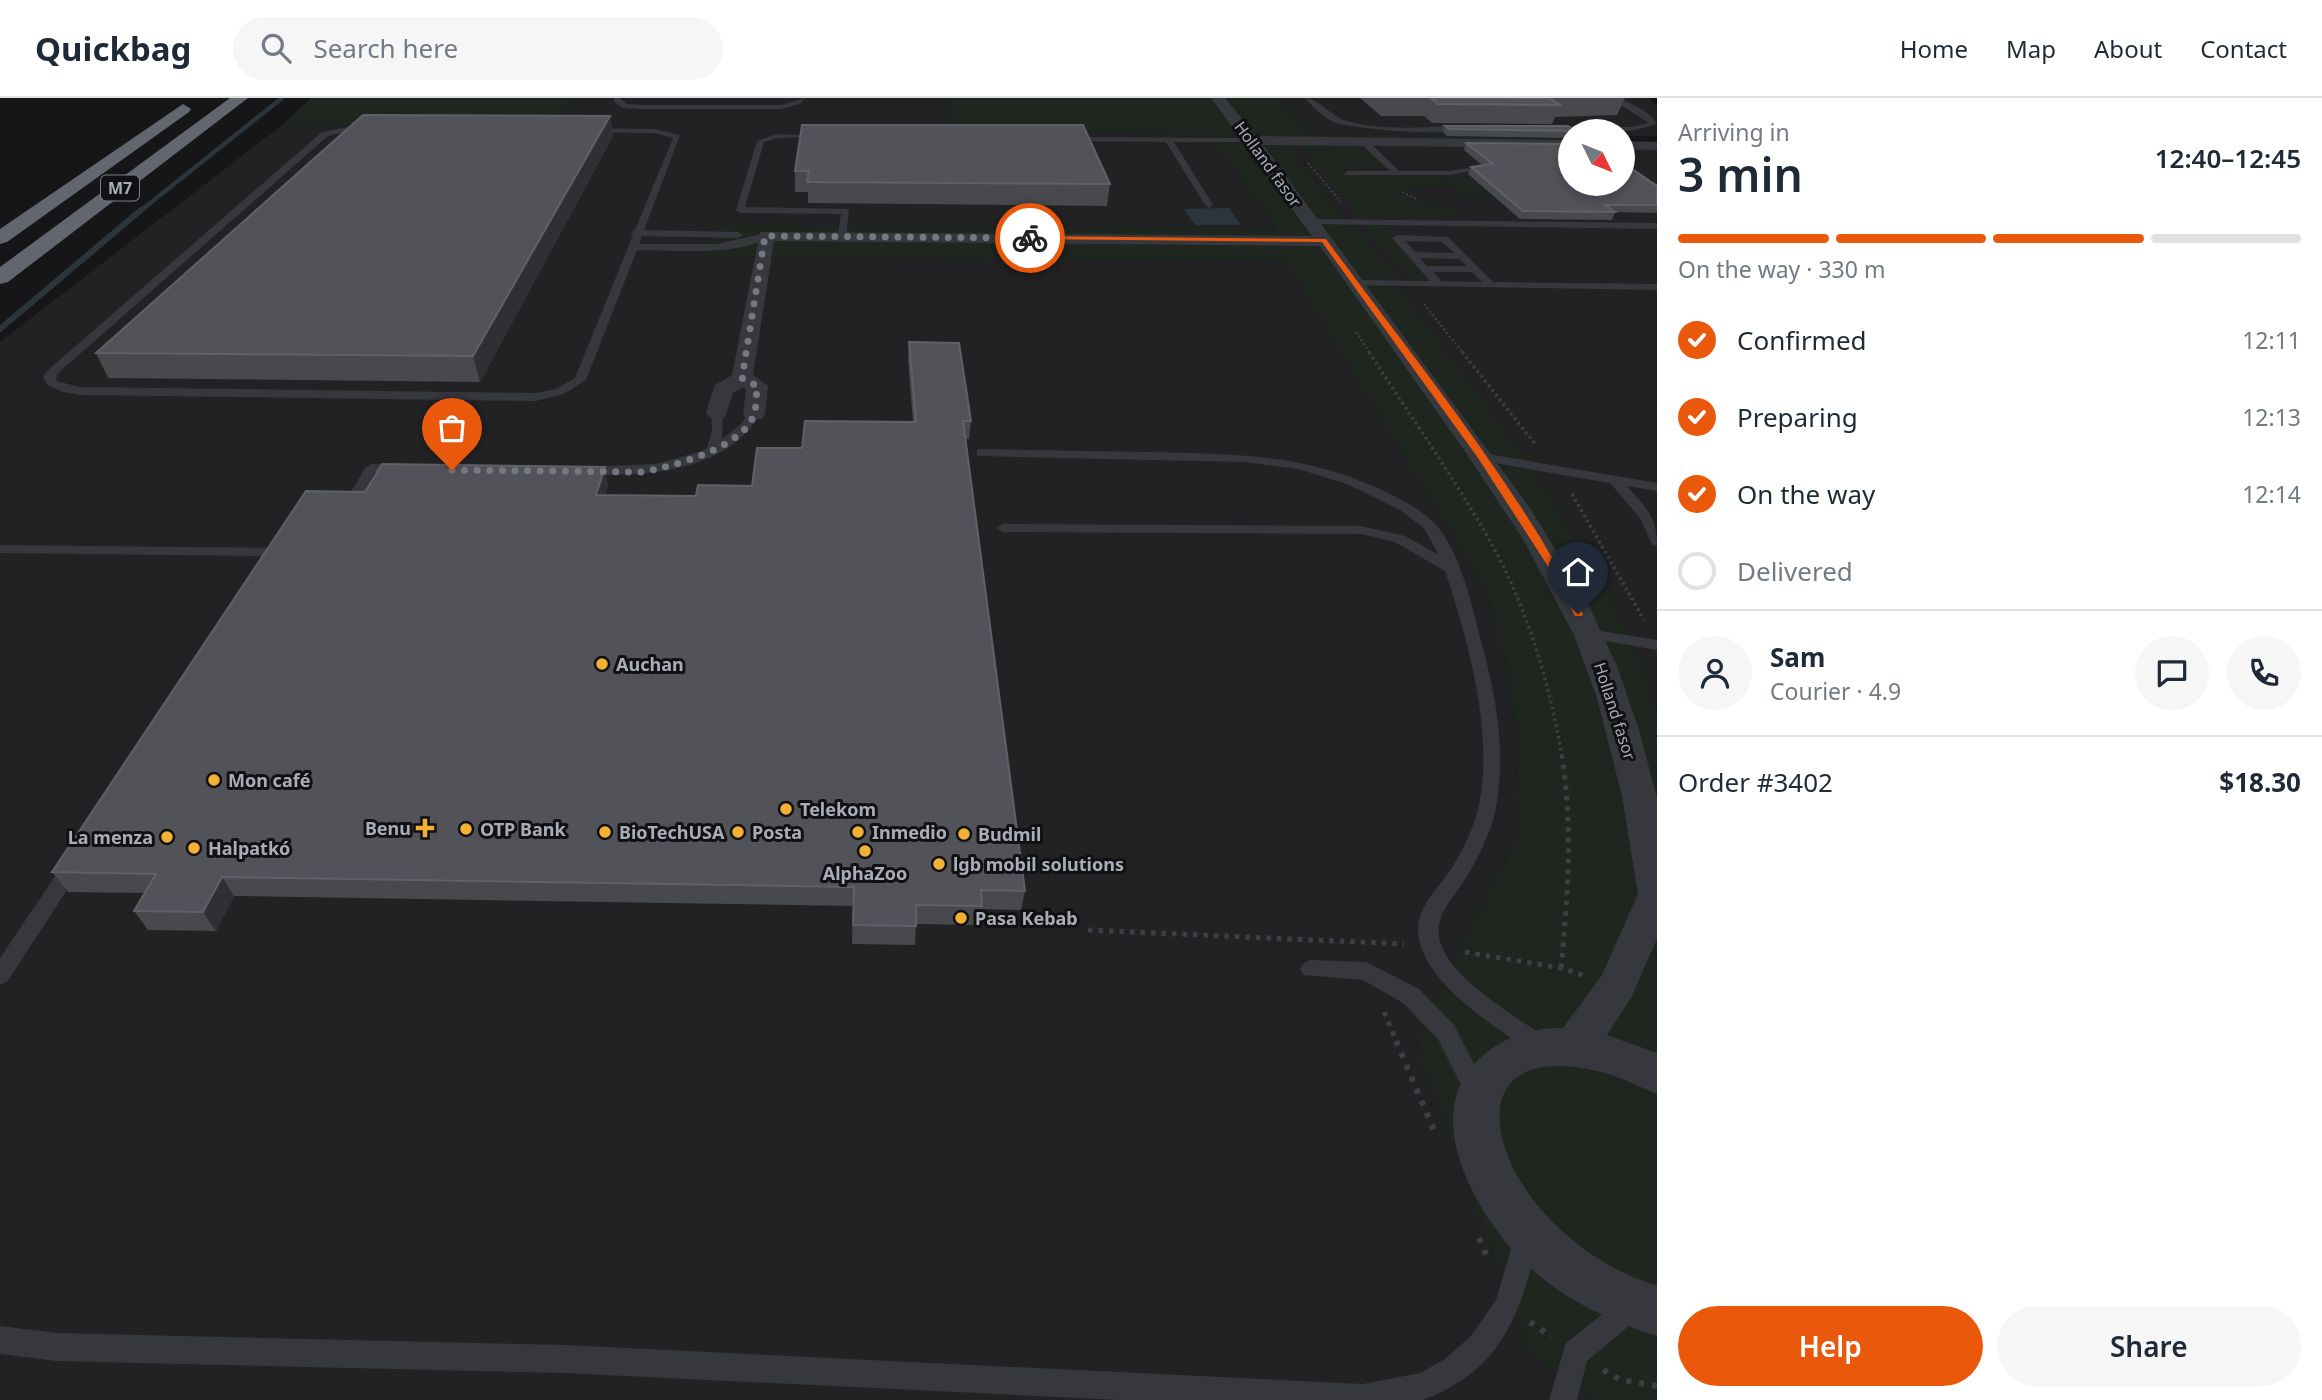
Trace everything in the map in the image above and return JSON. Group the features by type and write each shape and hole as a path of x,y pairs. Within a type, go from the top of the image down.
{"highway":[{"name":"M7","path":"0,238 199,98"},
{"name":"M7","path":"0,277 240,98"}],"street":[{"name":"Holland fasor","path":"1218,98 1252,140 1482,457 1558,574 1588,634 1609,685 1626,737 1644,810 1657,895 1617,986 1558,1047"},
{"path":"1252,140 1558,144"},
{"path":"1635,145 1656,145"},
{"path":"717,412 723,390 742,378 765,236 1317,231"},
{"path":"742,378 757,386 754,414"},
{"path":"1646,1308 1596,1286 1528,1231 1500,1195 1483,1159 1476,1126 1479,1096 1492,1072 1513,1056 1558,1047 1608,1053 1657,1074"}],"lane":[{"path":"617,98 619,104 640,107 781,107 798,103 803,98"},
{"path":"1308,98 1329,117 1346,124 1478,128 1464,118"},
{"path":"1613,98 1651,119 1653,124 1635,128"},
{"path":"1406,118 1420,128"},
{"path":"1542,128 1558,128"},
{"path":"381,129 653,131 674,134 677,139 636,233 580,380 550,395 79,391 55,387 49,377 325,134 333,132 381,129"},
{"path":"836,136 784,136 761,141 740,210 846,211 843,236"},
{"path":"1058,138 1252,140"},
{"path":"1169,140 1209,205"},
{"path":"1363,141 1398,173"},
{"path":"1347,173 1450,173 1455,170 1478,169"},
{"path":"1317,231 1358,223 1657,226"},
{"path":"636,233 765,236"},
{"path":"632,247 723,246 765,236"},
{"path":"1437,284 1397,238 1442,238 1490,284"},
{"path":"1416,259 1456,251"},
{"path":"1416,259 1475,269"},
{"path":"1416,259 1475,269"},
{"path":"1355,283 1657,287"},
{"path":"713,450 718,430 717,412"},
{"path":"573,471 640,472 664,468 713,450 739,433 754,414"},
{"path":"981,453 1244,458 1300,465 1368,488 1411,511 1437,535 1466,611 1478,659 1488,711 1489,767 1487,809 1474,847 1428,923 1431,947 1453,981 1558,1047"},
{"path":"1482,457 1657,487"},
{"path":"354,499 371,468 411,469"},
{"path":"1615,480 1646,517 1657,542"},
{"path":"1003,528 1362,530 1400,539 1452,569"},
{"path":"0,549 275,552 262,573"},
{"path":"1588,634 1657,645"},
{"path":"0,976 82,849"},
{"path":"1311,969 1366,971 1411,996 1446,1032 1479,1096"},
{"path":"0,1339 57,1347 565,1359 1365,1399 1411,1390 1438,1379 1478,1348 1494,1330 1507,1306 1528,1231"},
{"path":"1563,1400 1576,1353 1646,1308"}],"path":[{"path":"1290,140 1358,223"},
{"path":"1408,283 1577,500 1657,645"},
{"path":"1088,930 1356,940 1431,947 1561,968"}],"shaded area":[{"path":"311,98 575,98 554,127 282,125"},
{"path":"575,98 948,98 955,130 1137,132 1140,135 1214,137 1276,230 714,225 706,256 1288,260 1485,589 1508,669 1517,748 1515,844 1463,940 1416,1047 1528,1351 1592,1400 0,1400 0,342 282,125 554,127"},
{"path":"948,98 1278,98 1314,134 1558,136 1558,147 1367,146 1387,168 1341,170 1346,176 1440,176 1450,186 1399,190 1398,193 1413,200 1457,211 1461,217 1359,217 1302,146 1290,146 1350,226 1354,226 1400,279 1391,279 1541,480 1612,597 1652,687 1657,708 1657,1400 1592,1400 1528,1351 1416,1047 1463,940 1515,844 1517,748 1508,669 1485,589 1288,261 705,256 714,225 1276,229 1213,137 1139,135 1137,132 955,130"},
{"path":"1278,98 1648,98 1657,105 1657,136 1635,136 1635,119 1558,119 1558,136 1314,134"},
{"path":"1290,146 1558,147 1558,196 1635,196 1635,148 1657,148 1657,708 1652,687 1612,597 1541,480"},
{"path":"1443,178 1470,178 1493,197 1466,197"},
{"path":"1229,208 1241,225 1195,225 1184,209"},
{"path":"1363,224 1383,225 1432,281 1411,281"}],"building":[{"path":"1431,98 1549,98 1560,105 1438,104"},
{"path":"363,115 610,116 473,356 96,353"},
{"path":"802,125 1083,125 1110,184 807,182 809,171 795,171"},
{"path":"1445,126 1558,126 1558,131 1450,129"},
{"path":"1466,143 1558,144 1558,196 1635,196 1635,171 1657,186 1657,205 1605,205 1615,212 1523,211 1471,167 1493,164"},
{"name":"Auchan","path":"909,342 959,343 971,421 963,421 1025,891 981,890 982,906 916,905 916,926 853,925 854,887 222,877 203,912 134,911 156,874 52,872 306,491 365,492 382,464 605,467 596,495 696,496 698,485 752,486 757,448 802,448 805,421 916,422"}],"waterway":[{"path":"139,212 282,98"},
{"path":"0,329 141,210"}],"way so far":[{"path":"452,470 640,472 695,458 739,433 754,414 757,386 742,378 765,236 1030,238"}],"place":[{"name":"Auchan","path":"602,664"},
{"name":"Mon café","path":"214,780"},
{"name":"Telekom","path":"786,809"},
{"name":"Benu","path":"425,828"},
{"name":"OTP Bank","path":"466,829"},
{"name":"BioTechUSA","path":"605,832"},
{"name":"Posta","path":"738,832"},
{"name":"Inmedio","path":"858,832"},
{"name":"Budmil","path":"964,834"},
{"name":"La menza","path":"167,837"},
{"name":"Halpatkó","path":"194,848"},
{"name":"AlphaZoo","path":"865,851"},
{"name":"lgb mobil solutions","path":"939,864"},
{"name":"Pasa Kebab","path":"961,918"}],"route":[{"path":"1030,238 1324,241 1482,457 1558,574 1578,614"}]}
